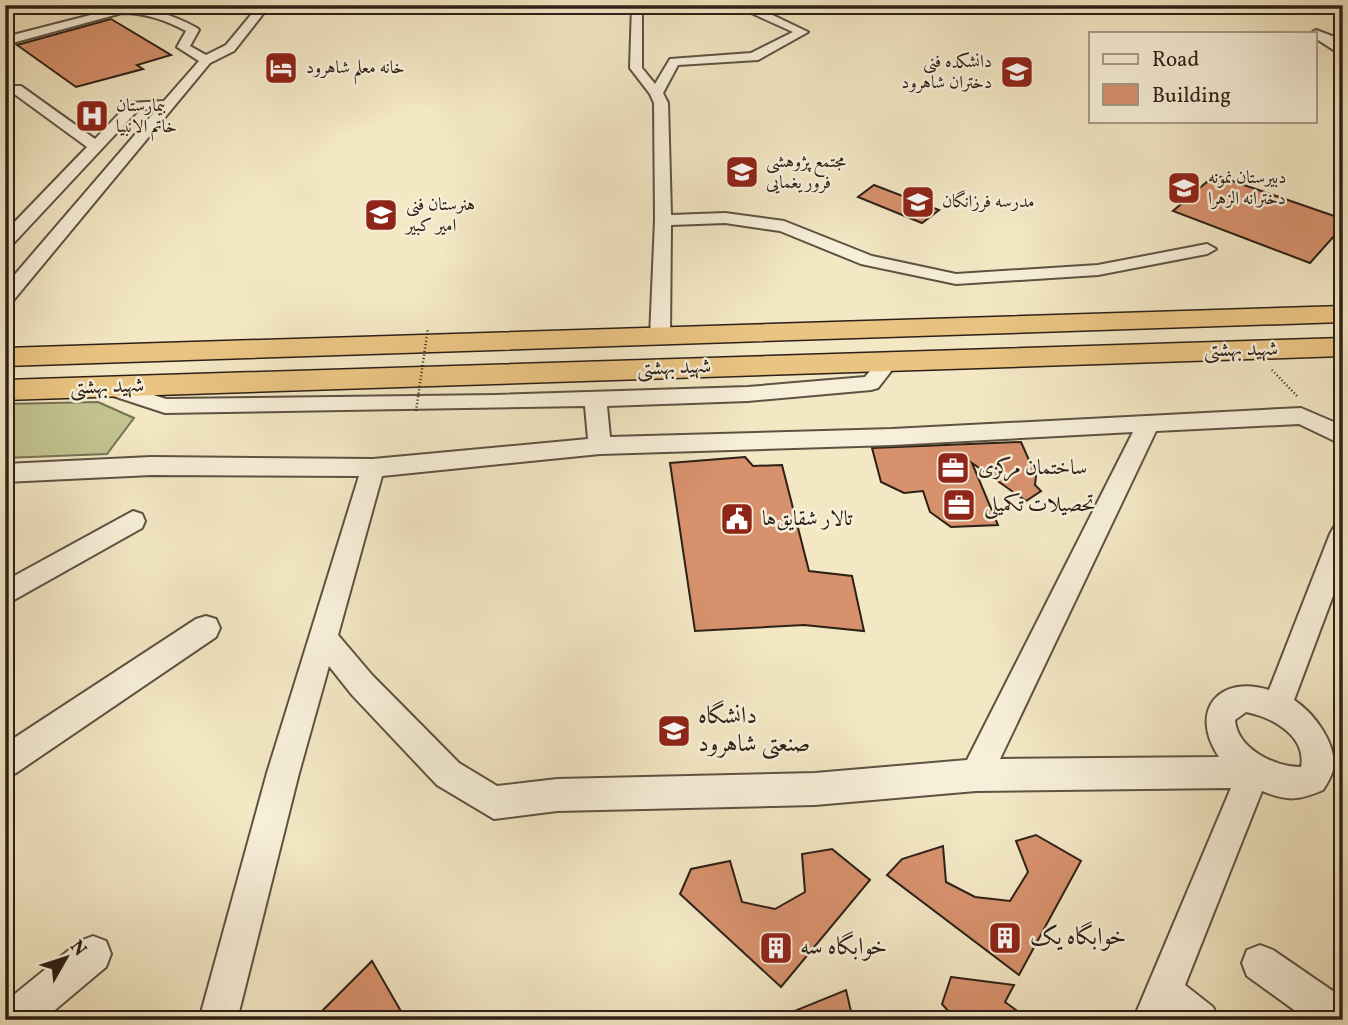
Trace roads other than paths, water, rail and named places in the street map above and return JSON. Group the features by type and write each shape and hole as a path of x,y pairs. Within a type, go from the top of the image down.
{"highway":[{"name":"شهید بهشتی","path":"5,357 1343,314"},
{"path":"1076,323 1062,330 1063,338 1071,344 1185,351"},
{"name":"شهید بهشتی","path":"5,390 1343,347"}],"lane":[{"path":"5,298 206,60 230,48 265,5"},
{"path":"637,5 636,68 639,76 658,91 661,103 663,220 660,337"},
{"path":"658,91 674,62 754,57 802,32 753,10 752,5"},
{"path":"5,40 122,10 141,9 160,13 193,30 183,47 206,60"},
{"path":"1343,44 1316,34 1343,52"},
{"path":"5,90 16,89 96,146"},
{"path":"5,242 134,106 168,105"},
{"path":"39,206 83,206"},
{"path":"663,220 724,218 784,226 867,260 957,279 1097,270 1207,249"},
{"path":"5,251 47,249"},
{"path":"108,387 165,406 747,394 839,388 871,383 889,361"},
{"path":"595,399 600,446"},
{"path":"5,473 151,466 373,468 600,446 892,438 1301,416 1336,433"},
{"path":"976,775 1148,424"},
{"path":"218,1020 283,773 373,468"},
{"path":"5,594 133,521"},
{"path":"1277,706 1343,534"},
{"path":"5,762 206,628"},
{"path":"324,639 362,685 448,774 494,803 557,795 815,789 976,775 1254,772"},
{"path":"1254,699 1277,706 1292,716 1314,742 1319,756 1318,768 1312,778 1301,783 1270,780 1254,772 1228,746 1222,731 1220,718 1225,708 1234,701 1254,699"},
{"path":"1200,1020 1158,1006 1254,772"},
{"path":"13,1020 93,954"},
{"path":"1260,963 1340,1020"}],"place":[{"name":"خانه معلم شاهرود","path":"281,68"},
{"name":"دانشکده فنی دختران شاهرود","path":"1017,72"},
{"name":"بیمارستان خاتم الانبیا","path":"92,116"},
{"name":"مجتمع پژوهشی فرور یغمایی","path":"742,172"},
{"name":"دبیرستان نمونه دخترانه الزهرا","path":"1184,188"},
{"name":"مدرسه فرزانگان","path":"918,202"},
{"name":"هنرستان فنی امیر کبیر","path":"381,215"},
{"name":"ساختمان مرکزی","path":"953,468"},
{"name":"تحصیلات تکمیلی","path":"959,505"},
{"name":"تالار شقایق‌‌ها","path":"737,519"},
{"name":"دانشگاه صنعتی شاهرود","path":"674,731"},
{"name":"خوابگاه یک","path":"1005,938"},
{"name":"خوابگاه سه","path":"776,948"}]}
